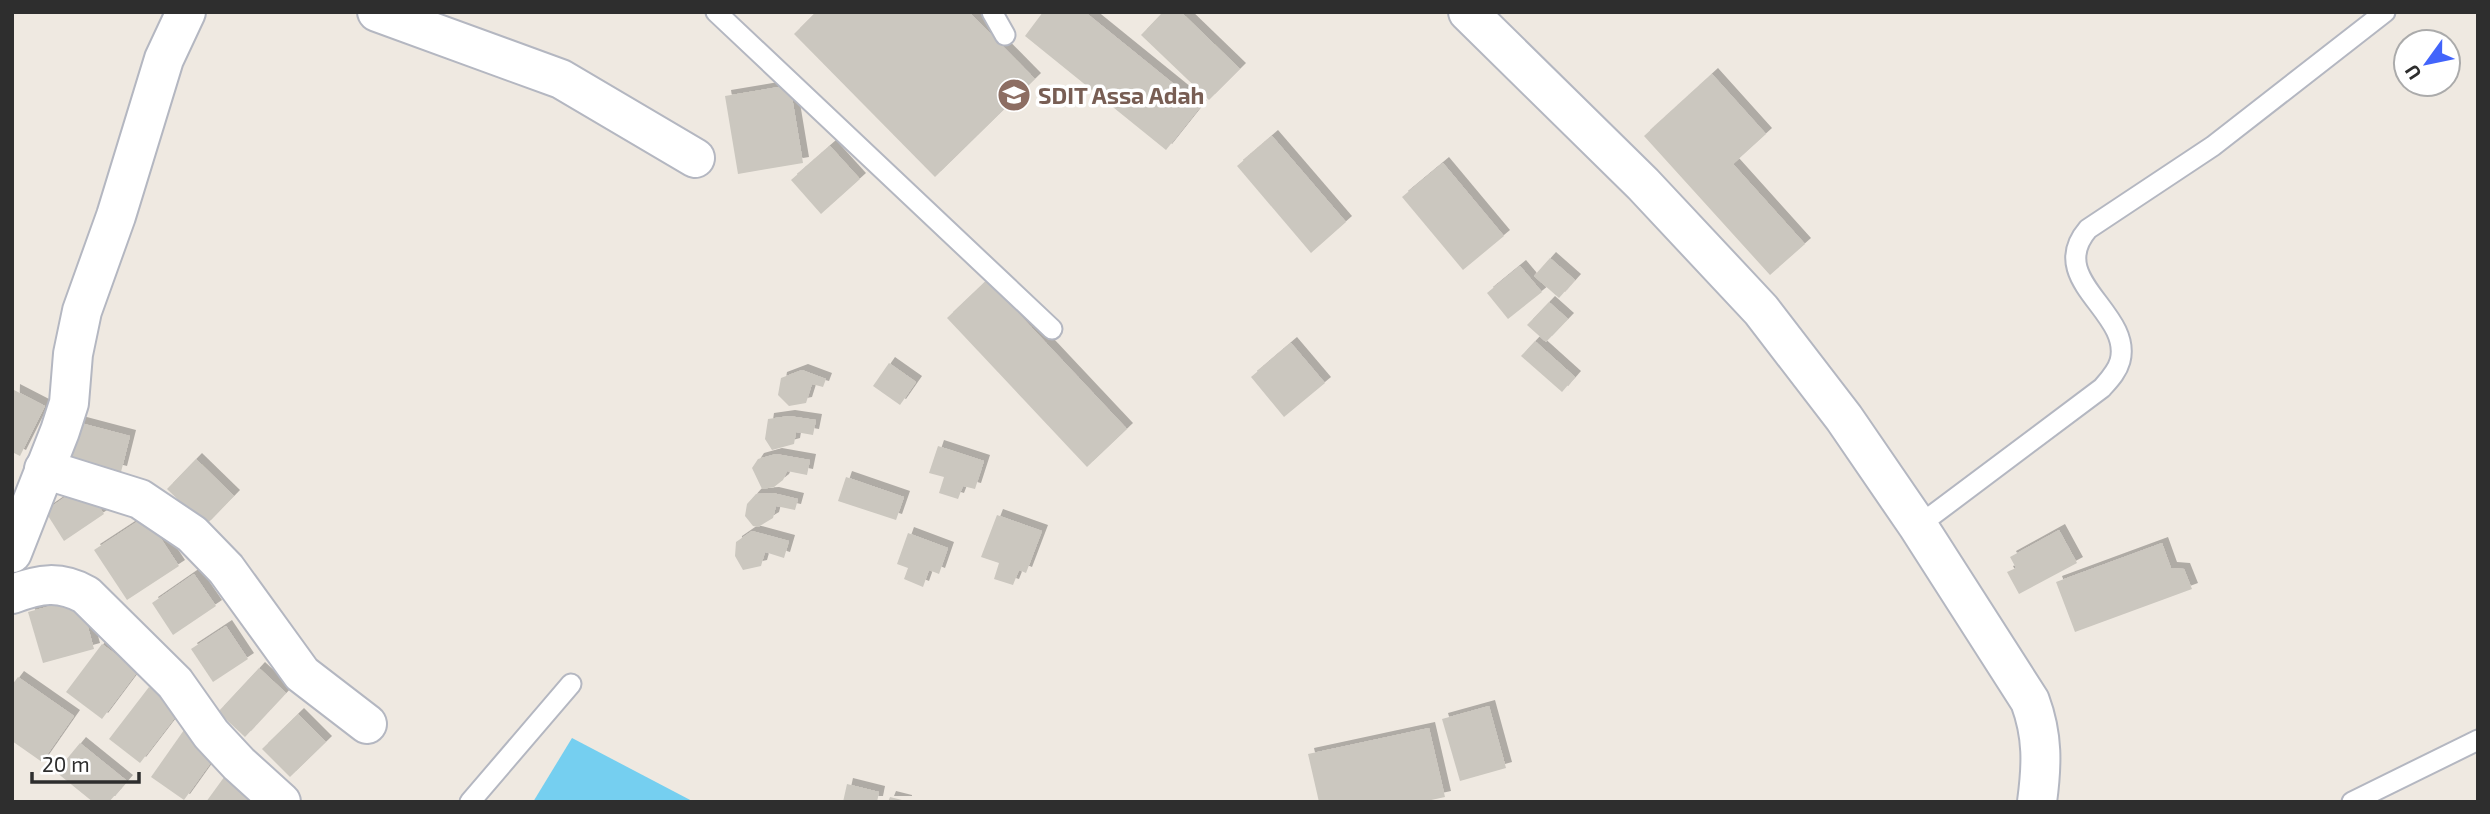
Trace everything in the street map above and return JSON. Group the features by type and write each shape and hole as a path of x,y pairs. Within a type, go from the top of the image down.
{"street":[{"path":"12,553 69,403 72,354 82,311 116,216 164,59 186,12"},
{"path":"377,12 561,79 695,158"},
{"path":"1468,12 1643,184 1734,279 1844,418 1918,526 2030,701 2040,730 2042,766 2037,802"},
{"path":"44,469 140,499 192,534 226,569 302,674 367,723"},
{"path":"12,594 49,583 69,585 86,594 175,683 211,734 239,764 281,802"}],"lane":[{"path":"716,12 1052,329"},
{"path":"992,12 1005,35"},
{"path":"1918,526 2102,388 2115,374 2121,360 2114,328 2076,266 2074,253 2078,241 2088,229 2213,146 2385,12"},
{"path":"470,802 571,684"},
{"path":"2352,802 2478,740"}],"water":[{"path":"572,738 694,802 533,802"}],"building":[{"path":"816,12 969,12 1035,79 935,177 794,34"},
{"path":"1043,12 1085,12 1201,106 1166,150 1025,36"},
{"path":"1163,12 1181,12 1240,69 1209,100 1141,35"},
{"path":"1712,74 1766,134 1733,164 1805,244 1770,275 1644,136"},
{"path":"790,85 803,163 738,174 725,96"},
{"path":"1272,136 1346,222 1311,253 1237,166"},
{"path":"830,146 860,179 821,214 791,180"},
{"path":"1443,163 1504,236 1463,270 1402,197"},
{"path":"1550,258 1575,280 1559,298 1534,276"},
{"path":"1520,266 1542,292 1508,319 1487,293"},
{"path":"987,280 1127,429 1087,467 947,318"},
{"path":"1549,302 1568,319 1546,342 1527,325"},
{"path":"1535,341 1575,377 1562,392 1521,356"},
{"path":"1291,343 1325,383 1284,417 1251,377"},
{"path":"889,363 916,382 900,405 873,386"},
{"path":"802,370 826,379 823,387 812,384 806,403 789,406 778,395 781,378"},
{"path":"14,390 45,406 20,456 12,452"},
{"path":"789,416 816,420 813,435 796,432 794,444 772,450 765,439 768,419"},
{"path":"77,422 130,436 121,472 68,458"},
{"path":"938,446 984,461 975,489 963,486 958,499 939,493 944,477 929,473"},
{"path":"776,454 810,460 807,475 787,471 783,480 774,487 762,489 752,468 758,459"},
{"path":"196,459 234,496 205,526 167,489"},
{"path":"846,477 904,497 896,520 838,501"},
{"path":"84,484 104,514 64,541 45,511"},
{"path":"773,493 798,499 795,510 776,506 773,518 758,527 753,526 745,516 747,504 756,494"},
{"path":"997,515 1042,531 1026,573 1019,570 1013,585 994,579 999,563 981,557"},
{"path":"146,516 179,566 127,600 94,550"},
{"path":"2059,530 2077,563 2019,594 2007,572 2016,568 2010,557"},
{"path":"752,531 789,541 784,558 765,552 761,566 743,570 735,556 736,542"},
{"path":"908,533 948,548 939,574 929,570 923,587 904,579 908,568 897,564"},
{"path":"2162,543 2171,568 2184,569 2192,589 2075,632 2056,582"},
{"path":"194,574 216,606 173,635 152,603"},
{"path":"80,598 94,649 43,663 28,612"},
{"path":"226,626 248,659 213,682 191,649"},
{"path":"102,644 138,671 102,719 66,692"},
{"path":"259,668 286,693 245,737 218,712"},
{"path":"18,677 74,716 42,762 12,741 12,685"},
{"path":"149,687 180,711 140,763 109,739"},
{"path":"1489,706 1506,768 1460,781 1442,719"},
{"path":"298,714 326,742 290,777 262,749"},
{"path":"1429,728 1445,797 1422,802 1319,802 1308,754"},
{"path":"184,730 217,754 184,800 151,777"},
{"path":"80,743 127,781 109,802 93,802 56,772"},
{"path":"230,769 255,802 206,802"},
{"path":"847,784 879,792 877,802 843,802"},
{"path":"890,797 906,801 906,802 888,802"}],"place":[{"name":"SDIT Assa Adah","path":"1014,95"}]}
